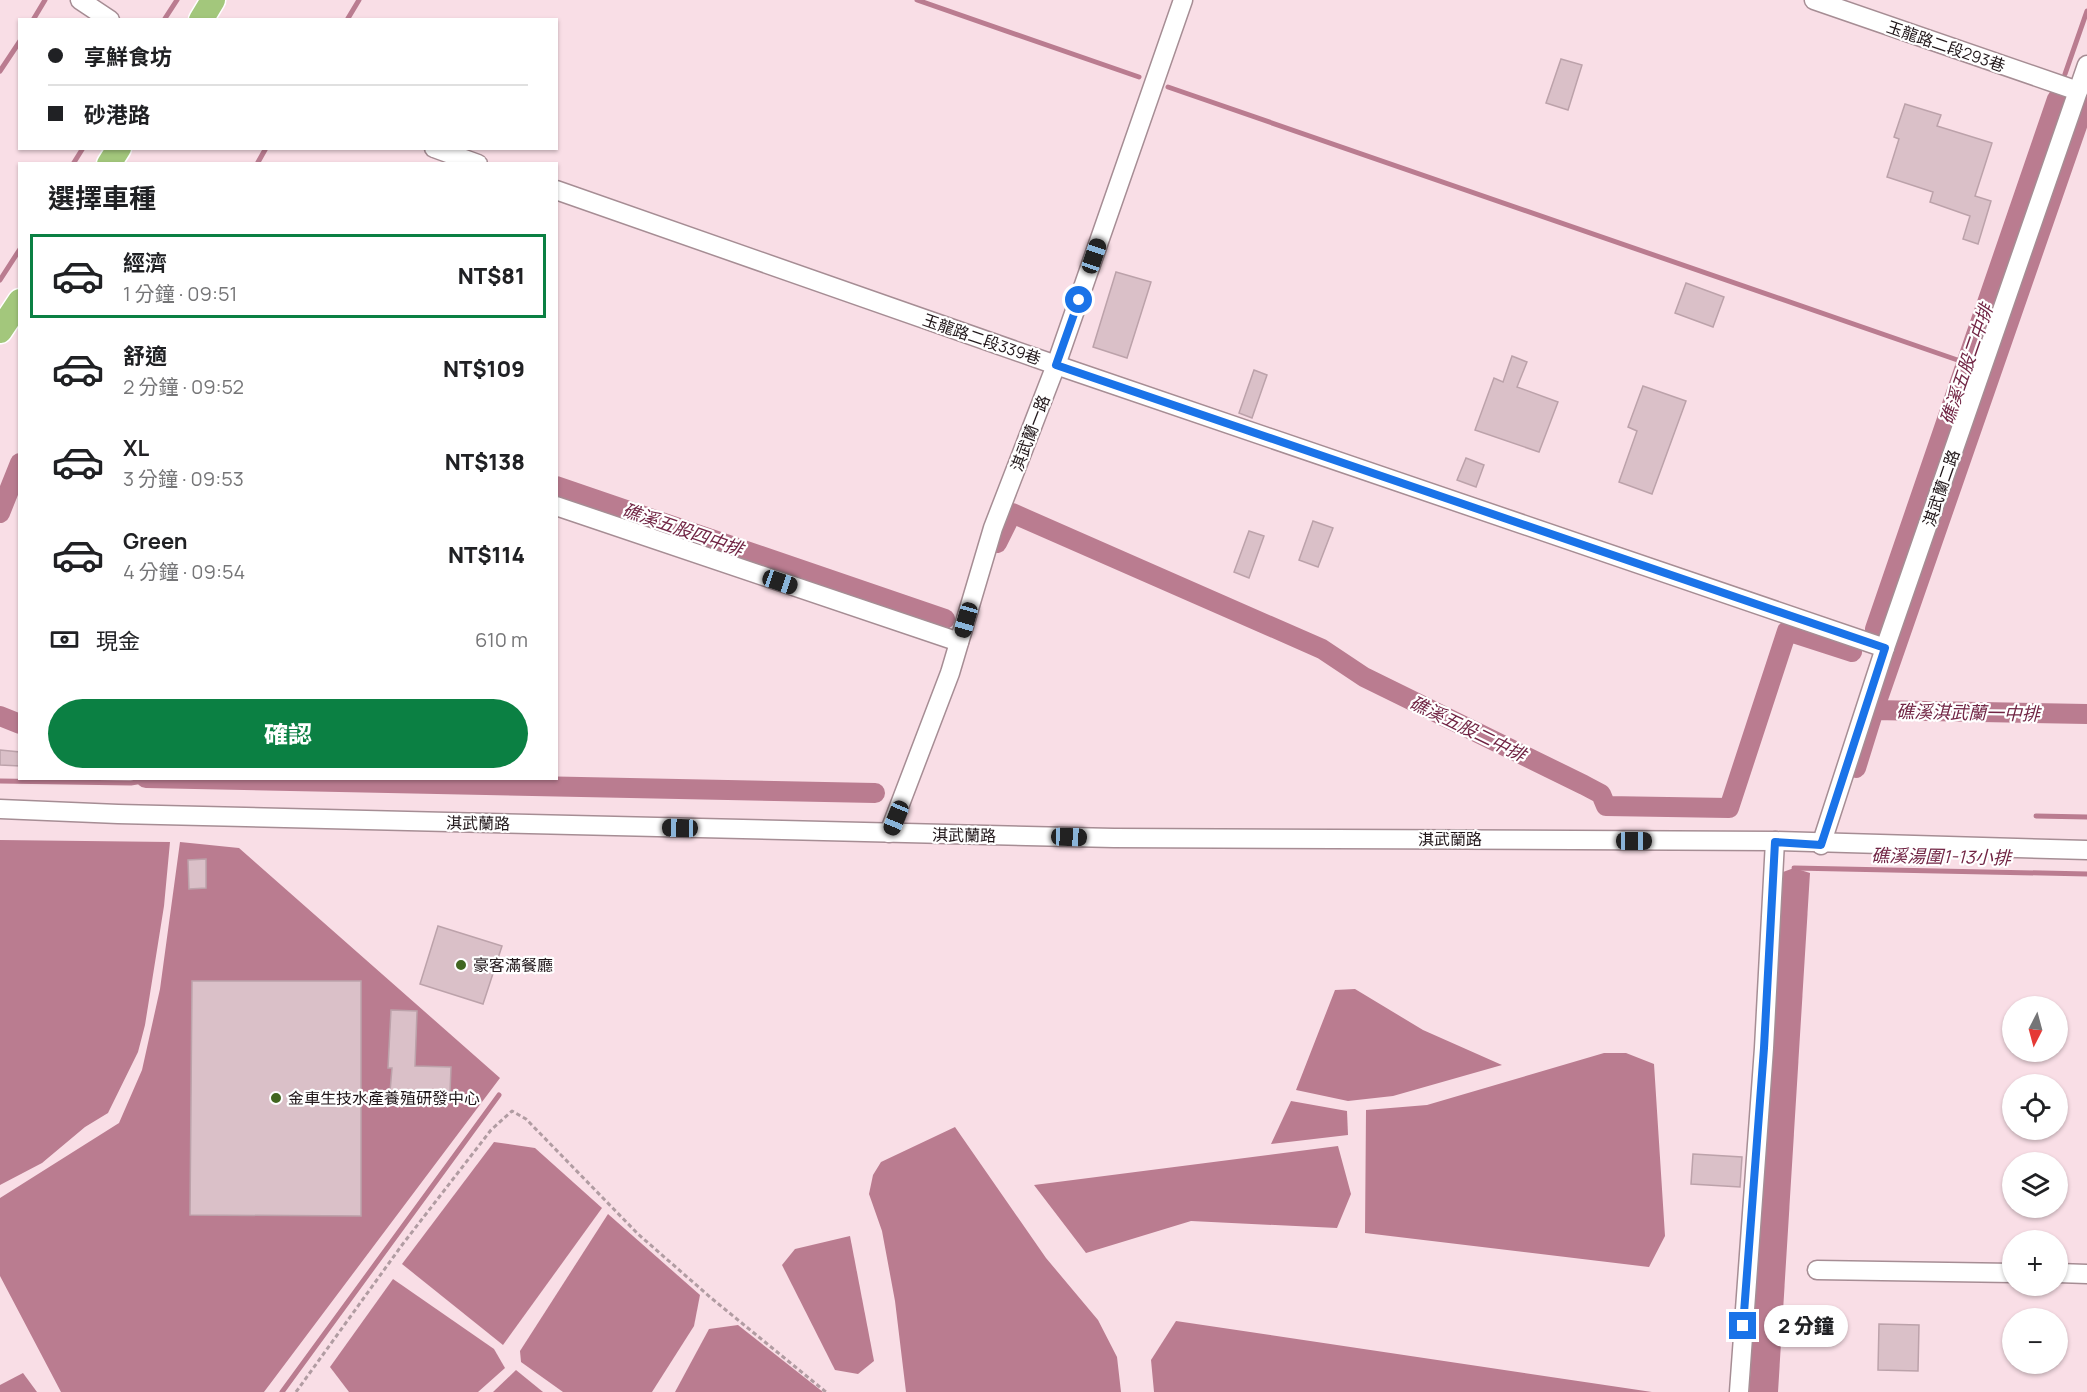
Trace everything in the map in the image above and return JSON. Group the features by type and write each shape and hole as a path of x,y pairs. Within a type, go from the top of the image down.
{"main road":[{"path":"202,18 213,0"}],"street":[{"path":"80,0 107,18"},
{"name":"淇武蘭一路","path":"889,833 959,642 993,528 1056,365 1183,0"},
{"name":"玉龍路二段293巷","path":"1814,0 2078,91"},
{"name":"淇武蘭二路","path":"1821,845 1885,648 2087,65"},
{"path":"440,150 472,162"},
{"name":"玉龍路二段339巷","path":"558,191 1056,365 1885,648"},
{"path":"558,507 959,642"},
{"name":"淇武蘭路","path":"0,809 1126,838 1775,842 1821,845 2087,850"},
{"path":"1739,1392 1764,1048 1775,842"},
{"path":"1816,1270 2002,1273"},
{"path":"2068,1273 2087,1274"}],"path":[{"path":"296,1392 402,1245 491,1130 512,1111 526,1119 638,1234 710,1298 826,1392"}],"shaded area":[{"path":"0,840 170,842 164,906 145,1025 138,1052 108,1113 85,1127 42,1163 0,1185"},
{"path":"180,842 239,848 500,1078 264,1392 61,1392 0,1276 0,1198 119,1123 142,1070 160,989"},
{"path":"1794,868 1810,873 1778,1392 1749,1392 1783,872"},
{"path":"1355,989 1423,1030 1502,1065 1393,1096 1348,1101 1296,1090 1335,990"},
{"path":"1604,1053 1626,1053 1654,1064 1665,1236 1649,1267 1365,1233 1366,1110 1427,1105"},
{"path":"1291,1101 1347,1111 1348,1135 1271,1144"},
{"path":"955,1127 1046,1258 1098,1320 1117,1357 1121,1392 906,1392 895,1301 882,1231 869,1194 873,1175 881,1162"},
{"path":"494,1142 535,1148 602,1208 503,1345 402,1264"},
{"path":"1338,1146 1351,1194 1337,1228 1191,1221 1086,1253 1034,1185"},
{"path":"608,1214 700,1295 694,1326 652,1392 563,1392 521,1362 520,1351"},
{"path":"850,1236 874,1361 858,1374 835,1370 782,1265 795,1249"},
{"path":"393,1279 494,1349 505,1368 478,1392 349,1392 330,1367"},
{"path":"1176,1321 1652,1392 1154,1392 1151,1360"},
{"path":"738,1325 823,1392 675,1392 709,1329"},
{"path":"516,1370 543,1392 493,1392"},
{"path":"23,1373 37,1392 0,1392 0,1385"}],"building":[{"path":"1561,59 1582,65 1568,110 1546,103"},
{"path":"1905,104 1941,115 1937,126 1992,143 1975,196 1991,201 1978,244 1963,239 1970,216 1930,202 1933,192 1887,177 1899,139 1894,137"},
{"path":"1116,272 1151,282 1127,358 1093,347"},
{"path":"1686,283 1724,297 1713,327 1675,313"},
{"path":"1512,356 1527,362 1517,387 1558,402 1539,452 1475,430 1494,378 1503,382"},
{"path":"1254,370 1267,375 1252,418 1239,413"},
{"path":"1643,386 1686,401 1652,494 1619,482 1637,431 1628,427"},
{"path":"1466,458 1484,465 1476,487 1457,480"},
{"path":"1313,521 1333,528 1318,567 1299,560"},
{"path":"1249,531 1264,536 1249,578 1234,572"},
{"path":"0,750 18,752 18,766 0,765"},
{"path":"206,859 206,888 189,889 188,860"},
{"name":"豪客滿餐廳","path":"438,926 502,946 483,1004 420,984"},
{"name":"金車生技水產養殖研發中心","path":"192,981 361,981 361,1216 190,1215"},
{"path":"391,1010 417,1011 415,1066 451,1067 450,1093 390,1092 392,1068 388,1068"},
{"path":"1693,1154 1742,1157 1740,1187 1691,1184"},
{"path":"1879,1324 1919,1325 1918,1371 1878,1370"}],"waterway":[{"path":"34,18 45,0"},
{"path":"165,18 177,0"},
{"path":"348,18 359,0"},
{"path":"917,0 1139,77"},
{"name":"礁溪五股二中排","path":"2065,74 2087,11"},
{"path":"0,71 18,44"},
{"path":"1168,87 1969,364"},
{"path":"1874,710 2087,97"},
{"name":"礁溪五股二中排","path":"1875,629 2057,99"},
{"path":"74,162 82,150"},
{"path":"258,162 265,150"},
{"path":"0,280 18,252"},
{"path":"0,513 18,468"},
{"name":"礁溪五股四中排","path":"558,487 945,619"},
{"name":"礁溪五股二中排","path":"997,543 1012,513 1322,649 1364,677 1601,794 1606,806 1729,808 1787,631 1852,652"},
{"name":"礁溪淇武蘭一中排","path":"1856,768 1874,710 2087,714"},
{"path":"0,716 18,723"},
{"path":"0,781 131,783 149,780"},
{"path":"243,780 875,793"},
{"path":"2036,816 2087,817"},
{"name":"礁溪湯圍1-13小排","path":"1794,868 2087,874"},
{"path":"282,1392 499,1095"}],"place":[{"name":"豪客滿餐廳","path":"461,965"},
{"name":"金車生技水產養殖研發中心","path":"276,1098"}],"route":[{"path":"1079,300 1056,365 1312,450 1885,648 1821,845 1775,842 1764,1048 1743,1326"}]}
